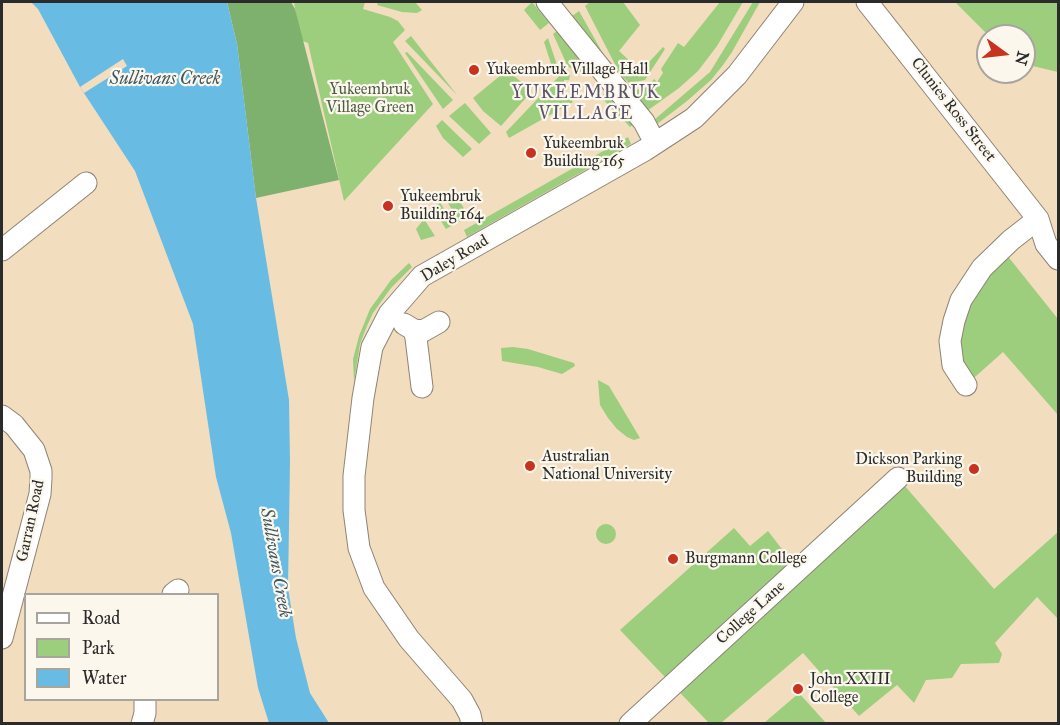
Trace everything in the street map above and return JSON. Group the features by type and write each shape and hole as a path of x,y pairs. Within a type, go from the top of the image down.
{"street":[{"path":"547,2 644,122 655,143"},
{"name":"Daley Road","path":"472,723 462,700 408,639 374,588 360,548 354,510 354,476 363,398 372,347 388,314 422,276 552,203 694,118 737,75 794,2"},
{"name":"Clunies Ross Street","path":"867,2 1038,219 1059,232"},
{"path":"2,250 86,183"},
{"path":"966,385 952,365 950,341 961,300 982,268 1011,240 1038,219"},
{"name":"Clunies Ross Street","path":"1038,219 1046,244 1059,259"},
{"path":"388,314 415,336 439,322"},
{"name":"Garran Road","path":"2,416 14,425 27,440 34,450 41,471 40,494 6,597 2,638"},
{"name":"College Lane","path":"630,723 898,478"},
{"path":"142,723 145,701"}],"green space":[{"path":"227,2 291,2 295,9 339,180 256,198 237,44"},
{"name":"Yukeembruk Village Green","path":"294,2 365,2 363,9 398,21 405,30 393,42 433,104 344,201 308,43 300,40"},
{"path":"378,2 415,2 422,10 417,13 402,12 377,5"},
{"path":"532,2 549,23 540,30 524,10"},
{"path":"590,2 623,2 640,25 619,51 639,73 663,47 665,49 645,80 629,83 620,74 585,6"},
{"path":"720,2 743,2 717,46 698,71 647,111 634,96 636,90 648,87 654,79 657,82 663,73 661,69 678,43 684,47"},
{"path":"753,2 760,2 723,65 711,80 657,124 654,120 710,72"},
{"path":"955,2 1058,2 1058,72 1036,67 1036,24 977,24"},
{"path":"579,11 605,57 604,59 572,16"},
{"path":"557,31 590,71 582,72 568,67 553,34"},
{"path":"411,36 457,95 405,41"},
{"path":"548,38 557,65 553,70 544,42"},
{"path":"407,52 453,100 443,109 405,53"},
{"path":"507,70 532,91 501,126 483,111 473,98"},
{"path":"564,71 570,75 569,80 564,80 563,93 568,94 573,102 509,138 506,132"},
{"path":"606,92 634,124 630,127 601,97"},
{"path":"465,103 491,133 479,144 449,116"},
{"path":"442,120 472,149 463,157 443,138 436,126"},
{"path":"628,137 631,144 467,237 464,230"},
{"path":"453,189 467,214 472,212 474,216 459,222 445,198"},
{"path":"440,202 453,225 446,229 434,210"},
{"path":"424,219 435,236 421,240 416,229"},
{"path":"998,244 1058,319 1058,415 1003,352 966,385 950,341"},
{"path":"409,263 412,267 391,288 373,313 360,344 354,382 353,359 370,309 391,280"},
{"path":"501,348 528,349 574,363 575,366 562,374 502,361"},
{"path":"598,380 609,386 640,438 634,440 627,437 608,418 600,405"},
{"path":"898,478 994,589 1058,532 1058,619 1037,597 995,643 1002,654 999,663 961,664 952,678 926,680 914,703 897,685 859,716 803,653 721,723 709,723 620,630 734,528 750,546 768,531 798,570"},
{"path":"602,524 610,524 616,530 616,538 610,544 602,544 596,538 596,530"},
{"path":"799,693 826,723 764,723"}],"water":[{"name":"Sullivans Creek","path":"31,2 227,2 237,44 256,198 289,400 288,588 296,638 310,693 329,723 269,723 258,688 231,533 216,477 193,324 135,171 80,87 38,9"}],"pier":[{"path":"123,59 127,66 84,93 80,87"}],"place":[{"name":"Yukeembruk Village Hall","path":"474,70"},
{"name":"Yukeembruk Building 165","path":"531,153"},
{"name":"Yukeembruk Building 164","path":"388,206"},
{"name":"Australian National University","path":"530,466"},
{"name":"Dickson Parking Building","path":"974,469"},
{"name":"Burgmann College","path":"673,559"},
{"name":"John XXIII College","path":"798,689"}],"district":[{"name":"YUKEEMBRUK VILLAGE","path":"586,104"}]}
